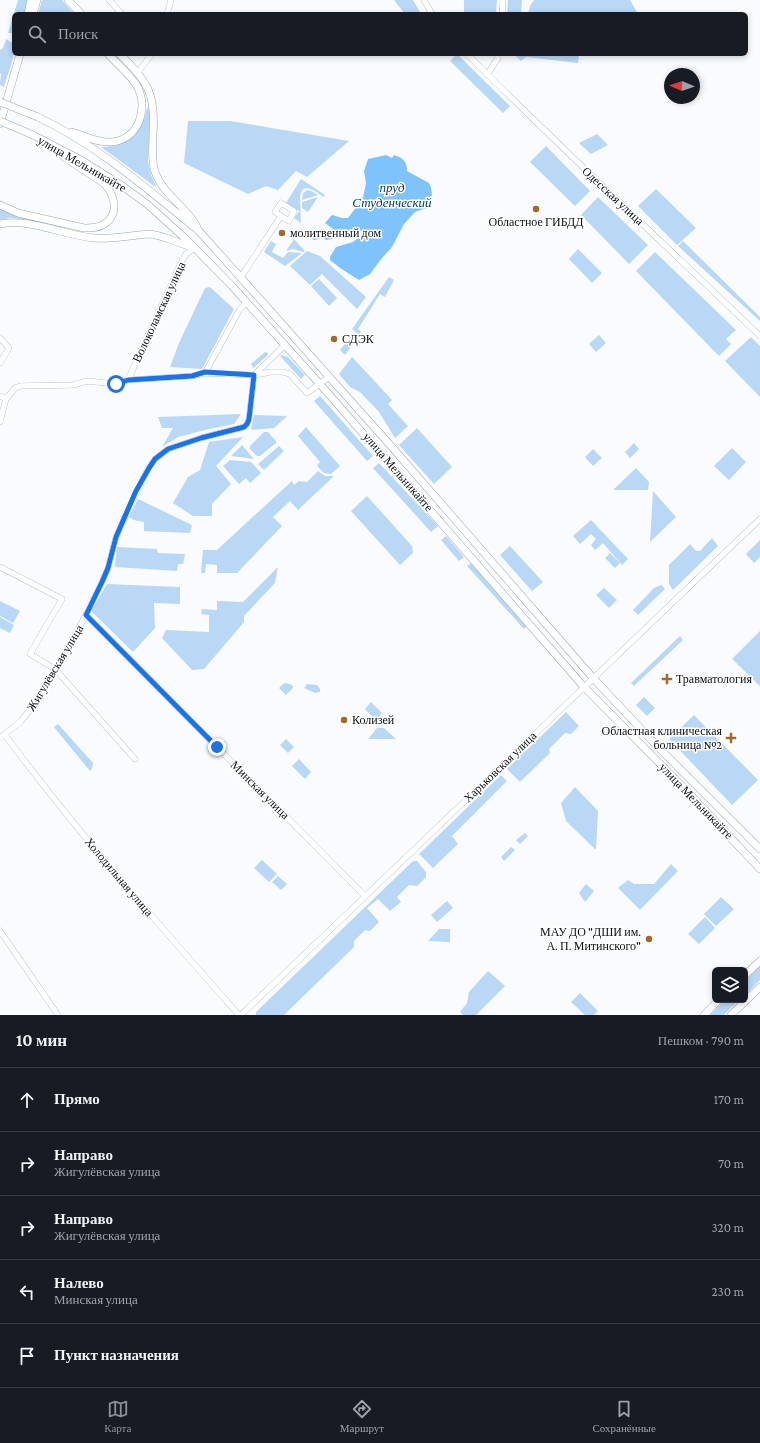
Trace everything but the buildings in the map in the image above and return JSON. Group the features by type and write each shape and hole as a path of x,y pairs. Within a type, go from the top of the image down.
{"main road":[{"path":"28,12 31,0"},
{"path":"33,12 37,0"},
{"path":"68,0 79,12"},
{"path":"0,122 20,56"},
{"path":"17,67 23,56"},
{"path":"64,130 100,142 118,141 134,131 139,122 142,111 142,99 136,85 110,56"},
{"path":"122,56 138,72 149,90 153,102 154,125 152,154 154,170 160,184 167,193 192,217 199,231"},
{"name":"улица Мельникайте","path":"0,102 38,117 64,130 130,174 199,231 423,482 593,678 760,849"},
{"name":"улица Мельникайте","path":"0,122 33,135 99,171 121,185 168,222 258,314 584,687 685,789 760,869"},
{"path":"0,205 18,213 84,228 95,228 104,225 112,217 115,206 113,197 105,184 64,157 50,144"},
{"path":"0,224 29,223 96,239 156,234 181,245 194,248"},
{"path":"258,314 266,314 266,306"},
{"path":"634,738 643,730"},
{"path":"748,972 760,961"},
{"path":"731,1015 760,987"},
{"path":"704,1015 716,1003"}],"street":[{"path":"109,0 120,12"},
{"path":"168,12 171,0"},
{"path":"424,0 431,12"},
{"path":"502,12 503,0"},
{"path":"138,72 150,56"},
{"name":"Одесская улица","path":"469,56 601,186 672,251 760,336"},
{"path":"487,75 498,56"},
{"path":"241,277 281,216"},
{"name":"Волоколамская улица","path":"128,380 181,262 186,254 194,248"},
{"path":"205,372 240,309 247,302"},
{"path":"0,338 9,348 0,363"},
{"path":"254,375 286,346"},
{"path":"0,422 6,399 15,388 20,386 73,385 87,381 116,384 128,380 192,376 205,372 254,375 282,372 290,374 307,393 329,377"},
{"name":"Жигулёвская улица","path":"3,737 22,721 33,707 86,615 108,568 116,537 136,491 155,459 168,449 201,438 244,427 249,419 254,375"},
{"path":"0,396 6,399"},
{"name":"Харьковская улица","path":"240,1015 760,519"},
{"path":"0,567 62,600 30,654 55,669 135,759"},
{"name":"Минская улица","path":"86,615 365,896"},
{"name":"Холодильная улица","path":"3,737 73,823 187,957 240,1015"},
{"path":"0,931 58,1015"}],"shaded area":[{"path":"18,0 27,0 25,12 14,12"},
{"path":"42,0 62,0 72,12 39,12"},
{"path":"394,0 413,0 420,12 403,12"},
{"path":"464,0 497,0 496,12 464,12"},
{"path":"508,0 522,0 521,12 507,12"},
{"path":"534,0 630,0 637,12 528,12"},
{"path":"12,20 12,33 8,33"},
{"path":"6,39 11,42 12,56 14,56 4,87 0,85 0,50 3,48"},
{"path":"455,56 459,56 510,106 503,113 450,61"},
{"path":"516,56 579,56 578,63 526,57 521,61"},
{"path":"148,105 150,117 148,161 151,175 157,188 101,147 120,144 133,136 142,123"},
{"path":"188,121 230,121 349,141 307,177 296,171 278,190 266,186 248,194 184,163"},
{"path":"597,134 608,145 591,154 579,143"},
{"path":"546,146 590,191 575,206 530,162"},
{"path":"301,179 325,195 324,197 313,190 306,188 303,189 300,197 301,223 294,218 299,211 286,203"},
{"path":"656,189 696,228 677,245 638,206"},
{"path":"307,190 318,195 302,200 303,193"},
{"path":"318,197 308,212 302,208 302,202"},
{"path":"598,197 648,245 629,264 581,215"},
{"path":"0,207 32,219 10,218 0,220"},
{"path":"294,239 305,251 303,252 293,249 286,251"},
{"path":"271,241 276,244 272,252 283,258 288,252 302,253 285,266 264,252"},
{"path":"683,241 760,317 760,321 678,246"},
{"path":"578,249 602,273 592,283 569,259"},
{"path":"307,251 320,256 366,297 357,309 322,274 310,285 290,266"},
{"path":"655,252 736,330 726,339 731,344 719,356 636,271"},
{"path":"389,277 394,280 385,297 380,294 358,329 361,331 359,335 352,329"},
{"path":"319,279 337,298 329,306 311,286"},
{"path":"210,287 234,309 202,369 170,367 179,343 205,288"},
{"path":"352,335 357,339 345,355 340,350"},
{"path":"599,335 606,343 596,352 589,344"},
{"path":"751,337 760,346 760,397 725,361"},
{"path":"265,352 268,353 268,355 253,368 251,364"},
{"path":"280,356 288,357 305,375 301,379"},
{"path":"352,357 392,400 388,404 408,426 395,438 379,412 360,392 350,387 339,374"},
{"path":"320,396 373,456 367,461 314,401"},
{"path":"241,414 234,424 178,437 162,447 173,428 162,428 158,417"},
{"path":"254,415 287,416 274,428 251,430"},
{"path":"306,427 340,466 331,474 324,473 317,466 320,462 298,436"},
{"path":"417,428 452,467 434,484 399,445"},
{"path":"264,432 268,432 276,443 260,456 257,456 250,449 250,446"},
{"path":"243,437 216,466 231,484 212,504 212,516 193,516 173,503 188,477 200,470 209,442"},
{"path":"634,443 639,449 630,458 625,452"},
{"path":"242,445 254,459 231,456"},
{"path":"279,446 284,451 264,470 258,464"},
{"path":"732,448 746,462 729,480 714,466"},
{"path":"593,449 602,458 593,466 585,457"},
{"path":"230,460 251,462 261,473 250,483 246,478 239,484 223,466"},
{"path":"379,463 438,526 431,532 373,468"},
{"path":"636,468 649,482 648,490 613,490"},
{"path":"318,471 325,476 334,476 298,510 290,501 273,517 282,526 237,573 217,573 217,565 206,564 205,573 201,573 203,550 217,550 292,481 294,485 299,481 307,482"},
{"path":"653,491 676,517 650,542"},
{"path":"367,496 412,546 413,553 400,565 351,511"},
{"path":"138,499 192,525 190,533 144,531 144,522 134,520 129,517"},
{"path":"591,520 628,559 622,565 603,543 595,550 591,545 596,539 591,534 580,544 573,536"},
{"path":"446,536 464,557 459,561 441,540"},
{"path":"712,538 718,546 673,590 669,584 669,565 690,544 696,551 700,551"},
{"path":"760,540 760,557 754,563 746,554"},
{"path":"510,546 543,582 532,591 500,555"},
{"path":"117,547 157,549 158,553 185,554 183,564 178,564 177,571 115,567"},
{"path":"610,553 620,563 615,568 605,558"},
{"path":"471,563 527,626 524,629 467,566"},
{"path":"278,567 275,583 244,616 244,622 204,669 192,670 162,638 166,630 209,632 209,615 201,614 202,609 217,610 217,601 243,602"},
{"path":"107,584 180,587 180,604 154,603 155,628 133,652 91,611"},
{"path":"661,585 665,589 638,615 633,610 654,588"},
{"path":"604,588 617,600 609,608 596,595"},
{"path":"0,601 20,611 13,623 0,616"},
{"path":"0,617 14,625 10,633 0,628"},
{"path":"760,631 760,686 732,659"},
{"path":"680,636 683,640 634,686 631,683"},
{"path":"284,683 293,686 293,688 286,695 279,688"},
{"path":"307,684 317,685 320,692 315,693 304,688"},
{"path":"644,697 655,708 647,716 636,705"},
{"path":"371,702 382,713 376,720 365,709"},
{"path":"566,712 579,726 571,734 565,733 549,749 550,753 520,782 507,769"},
{"path":"694,715 758,780 732,805 669,739"},
{"path":"58,724 93,763 90,771 54,727"},
{"path":"377,728 384,728 396,739 368,739"},
{"path":"286,739 294,747 288,753 280,745"},
{"path":"299,759 311,772 305,779 292,766"},
{"path":"501,775 507,781 452,836 458,844 433,868 419,854"},
{"path":"575,787 598,811 596,850 566,821 561,803"},
{"path":"525,833 528,836 520,844 516,840"},
{"path":"511,847 515,850 504,861 501,857"},
{"path":"262,860 277,874 269,882 254,868"},
{"path":"413,861 417,861 426,872 426,877 417,886 409,885 397,897 401,902 390,911 378,899 367,908 379,922 370,931 365,930 354,941 354,947 284,1015 256,1015 256,1012"},
{"path":"671,864 678,871 640,910 618,888 628,880 634,884 654,884"},
{"path":"278,876 287,884 281,890 272,882"},
{"path":"586,884 594,891 585,902 579,893"},
{"path":"721,897 734,909 716,926 704,914"},
{"path":"447,901 453,908 437,922 431,915"},
{"path":"705,917 715,928 699,944 688,934"},
{"path":"439,929 450,929 450,942 428,941"},
{"path":"760,966 760,980 748,992 748,978"},
{"path":"488,971 505,986 476,1015 463,1015 460,1012 467,1003 469,992"},
{"path":"580,993 598,1011 594,1015 585,1015 571,1002"},
{"path":"722,1003 736,1003 724,1015 710,1015"}],"water":[{"name":"пруд Студенческий","path":"386,155 392,158 394,155 400,157 405,162 407,171 429,183 432,192 431,199 427,208 415,212 404,224 392,247 370,274 359,280 340,268 330,260 330,257 336,247 353,242 362,235 373,233 363,231 326,240 323,238 314,240 307,236 310,232 316,238 325,234 332,235 336,231 325,223 332,215 348,218 363,198 366,183 364,171 368,159"}],"place":[{"name":"Областное ГИБДД","path":"536,209"},
{"name":"молитвенный дом","path":"282,233"},
{"name":"СДЭК","path":"334,339"},
{"name":"Травматология","path":"667,679"},
{"name":"Колизей","path":"344,720"},
{"name":"Областная клиническая больница №2","path":"731,738"},
{"name":"МАУ ДО \"ДШИ им. А. П. Митинского\"","path":"649,939"}],"route":[{"path":"116,384 128,380 192,376 205,372 218,374 254,375 249,419 244,427 201,438 168,449 155,459 136,491 116,537 108,568 86,615 217,747"}]}
